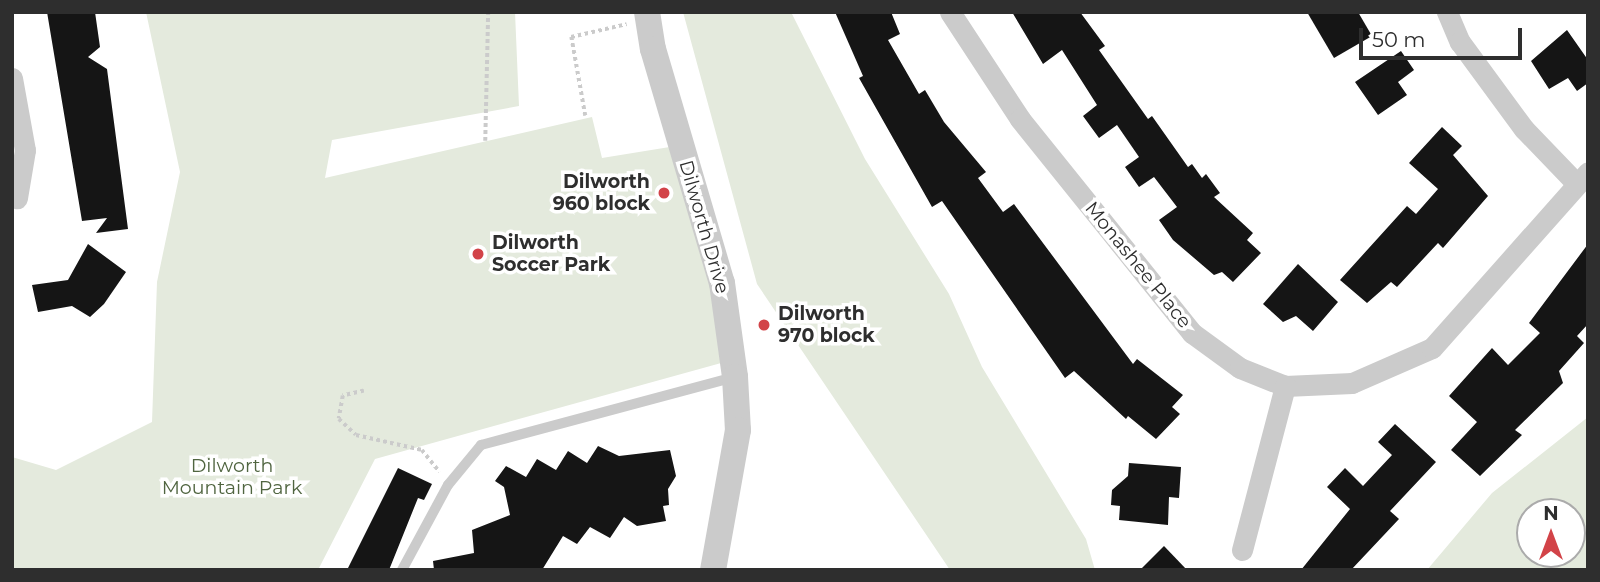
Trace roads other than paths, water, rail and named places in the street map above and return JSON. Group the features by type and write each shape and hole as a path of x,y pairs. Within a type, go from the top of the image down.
{"street":[{"name":"Monashee Place","path":"950,12 1020,119 1192,333 1240,368 1285,386 1352,383 1432,348 1582,178 1524,129 1460,42 1447,12"},
{"name":"Dilworth Drive","path":"648,15 653,48 722,283 736,377 738,430 713,570"},
{"path":"12,78 25,150 17,198"},
{"path":"1242,550 1285,386"}],"lane":[{"path":"402,570 448,485 481,445 736,377"}],"place":[{"name":"Dilworth 960 block","path":"664,193"},
{"name":"Dilworth Soccer Park","path":"478,254"},
{"name":"Dilworth 970 block","path":"764,325"}],"park label":[{"name":"Dilworth Mountain Park","path":"232,477"}]}
